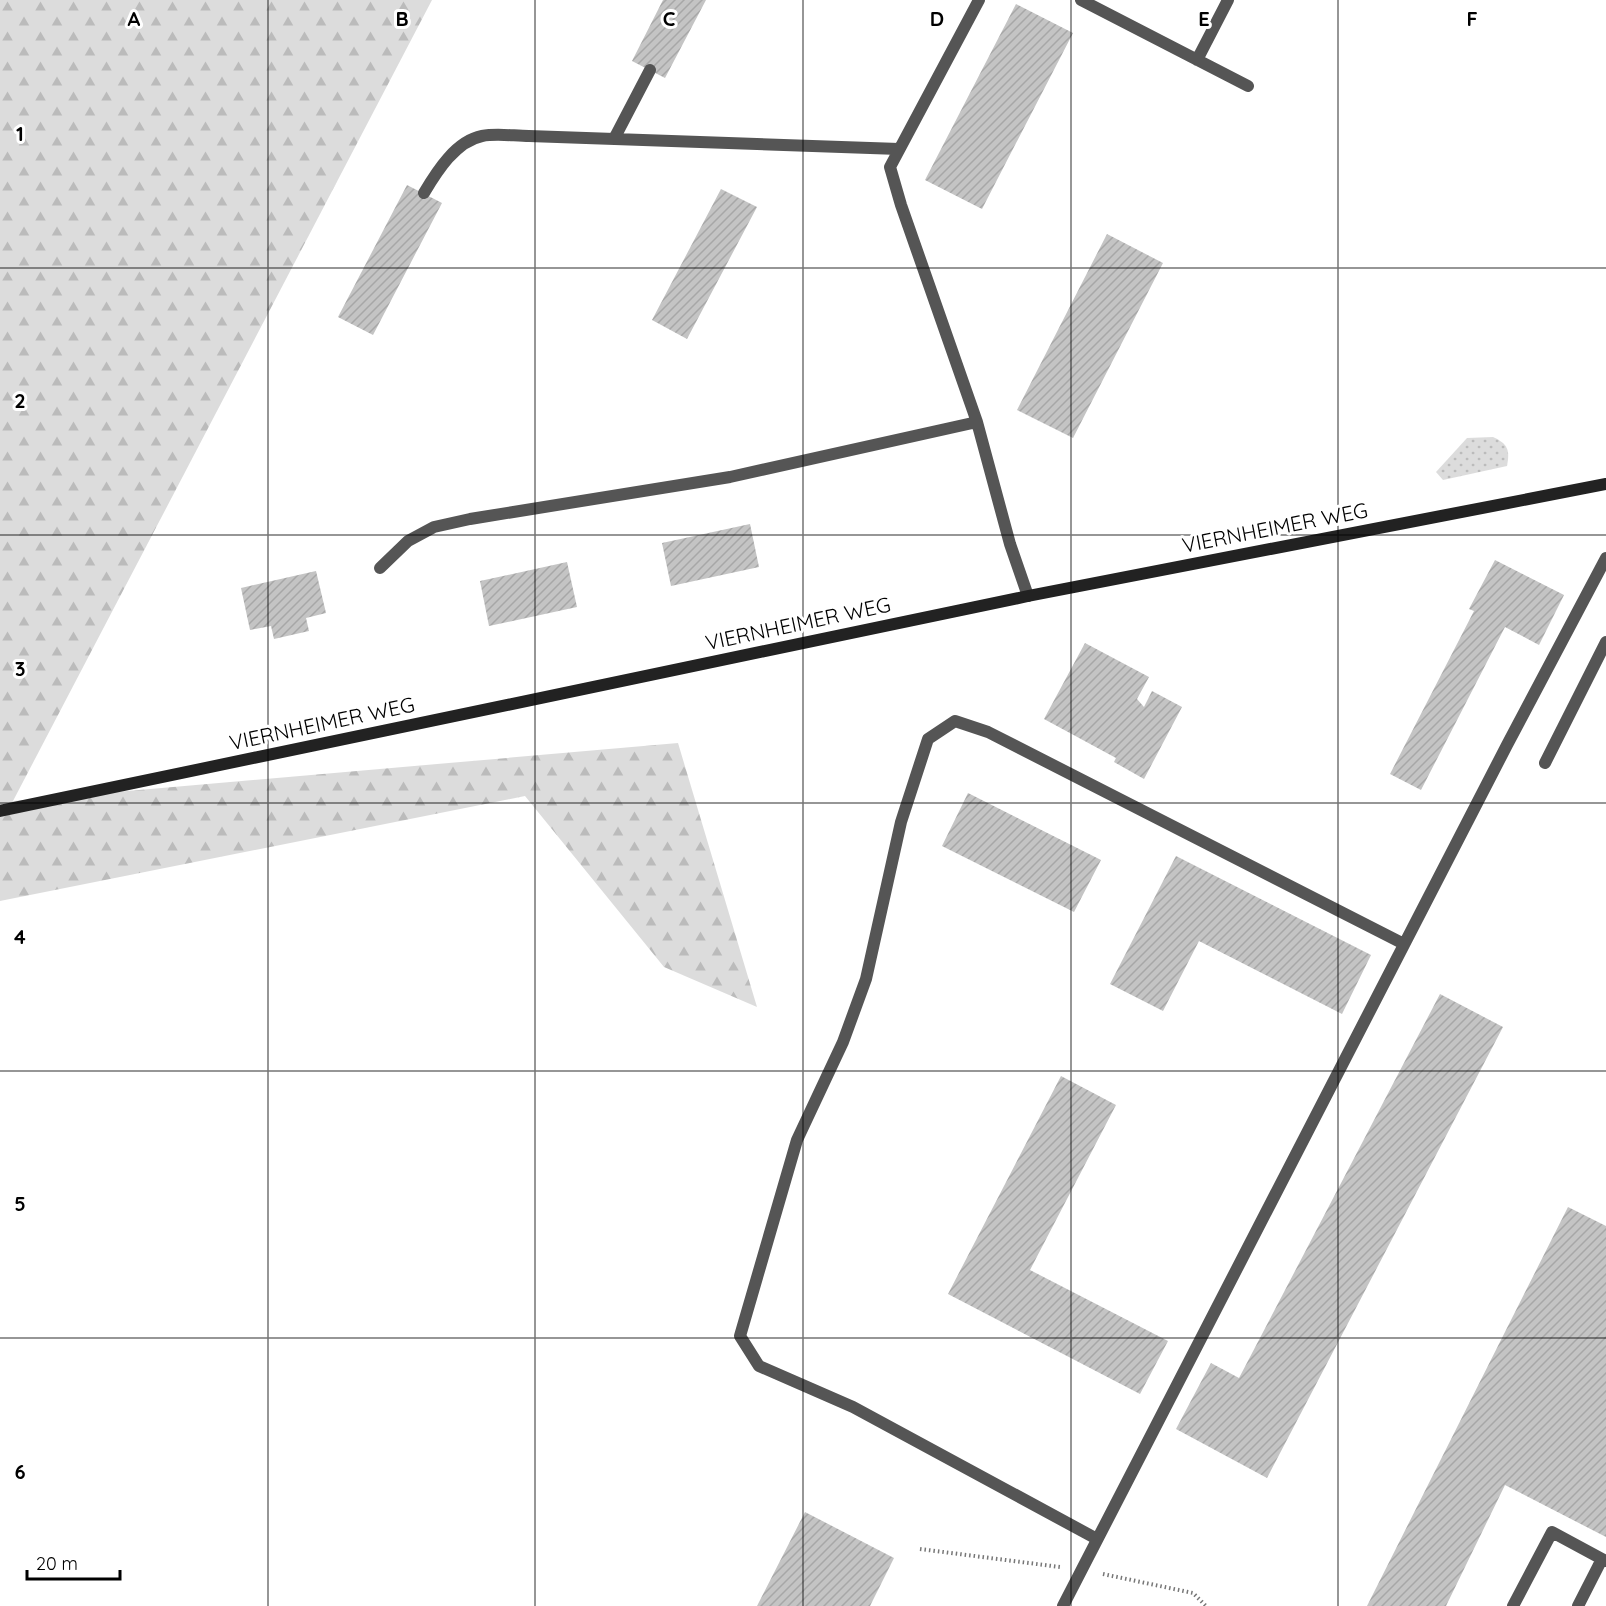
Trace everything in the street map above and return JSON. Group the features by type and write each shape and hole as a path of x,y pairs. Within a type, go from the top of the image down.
{"street":[{"name":"VIERNHEIMER WEG","path":"0,812 1028,596 1606,484"}],"lane":[{"path":"978,0 890,167 901,205 977,422 1010,544 1028,596"},
{"path":"1081,0 1248,86"},
{"path":"1197,60 1228,0"},
{"path":"614,139 650,70"},
{"path":"424,194 432,180 466,141 484,136 899,149"},
{"path":"380,568 408,541 434,527 470,519 730,477 977,422"},
{"path":"1063,1606 1606,558"},
{"path":"1545,763 1606,642"},
{"path":"1097,1539 853,1407 759,1366 740,1336 797,1140 843,1042 866,979 901,822 928,739 955,721 988,732 1404,944"},
{"path":"1513,1606 1552,1532 1604,1560 1578,1606"}],"green space":[{"path":"0,0 432,0 13,801 678,743 757,1007 664,967 525,796 0,901"},
{"path":"1493,437 1507,448 1507,466 1443,480 1436,472 1467,438"}],"building":[{"path":"663,0 706,0 665,78 632,61"},
{"path":"1016,4 1073,33 982,209 925,180"},
{"path":"407,185 442,203 373,335 338,317"},
{"path":"721,189 757,207 687,339 652,320"},
{"path":"1107,234 1163,263 1073,438 1017,410"},
{"path":"750,524 759,567 671,586 662,543"},
{"path":"1495,560 1564,595 1539,645 1505,627 1421,790 1390,774 1474,611 1469,609"},
{"path":"567,562 577,607 489,626 480,581"},
{"path":"316,571 326,613 306,618 309,631 274,639 271,626 250,630 241,588"},
{"path":"1085,643 1149,677 1137,699 1144,707 1152,691 1182,707 1144,779 1114,762 1116,758 1044,719"},
{"path":"968,793 1101,860 1074,912 942,846"},
{"path":"1176,856 1371,955 1342,1014 1199,941 1163,1011 1110,984"},
{"path":"1440,994 1503,1027 1267,1478 1176,1429 1211,1363 1239,1378"},
{"path":"1061,1076 1116,1105 1030,1270 1168,1341 1140,1394 948,1294"},
{"path":"1568,1207 1606,1226 1606,1537 1505,1485 1446,1606 1367,1606"},
{"path":"805,1512 894,1558 870,1606 757,1606"}]}
